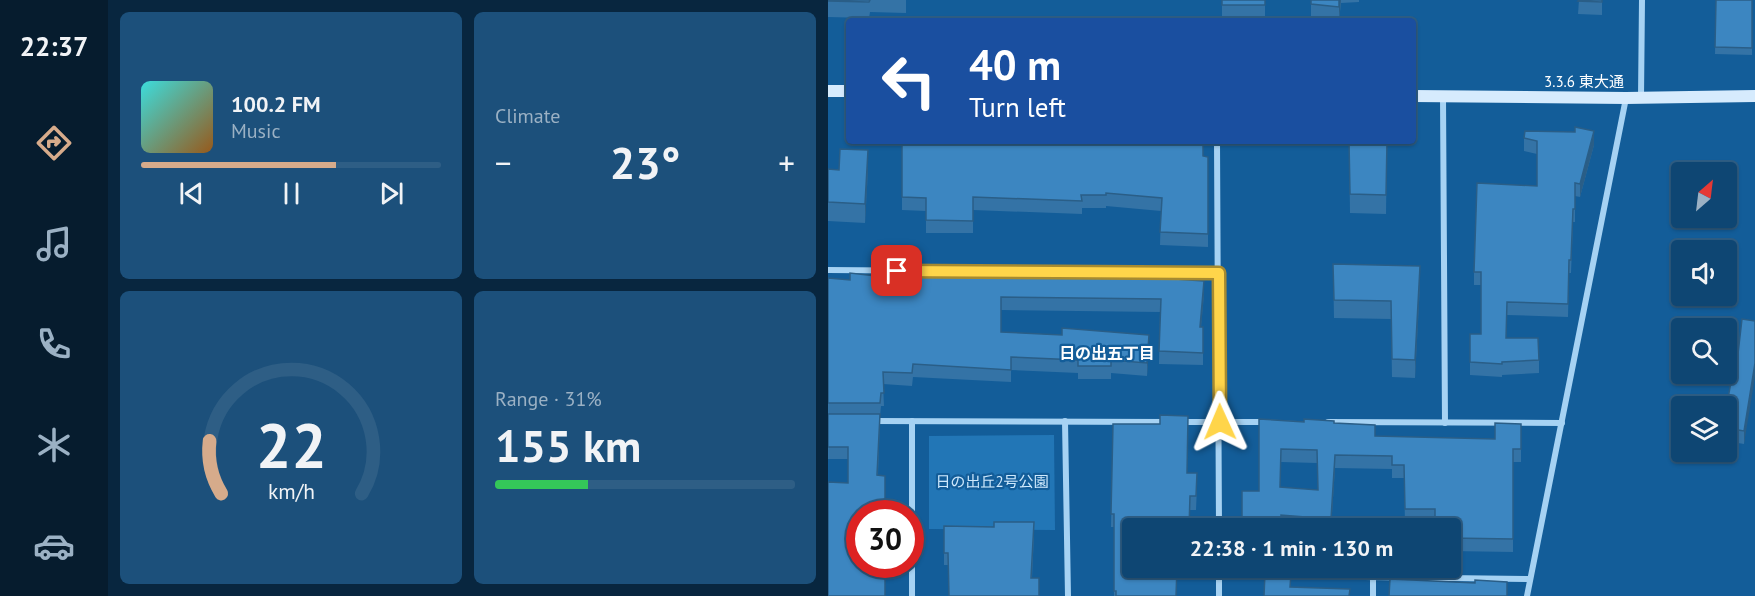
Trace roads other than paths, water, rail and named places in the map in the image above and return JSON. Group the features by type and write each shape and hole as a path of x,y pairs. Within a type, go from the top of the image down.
{"street":[{"path":"1641,98 1642,0"},
{"path":"828,91 846,91"},
{"name":"3.3.6 東大通","path":"1416,96 1641,98 1755,96"},
{"path":"1443,96 1445,423"},
{"path":"1527,596 1626,98"},
{"path":"1217,144 1219,518"},
{"path":"828,270 1219,273"},
{"path":"864,421 1279,422"},
{"path":"912,421 912,596"},
{"path":"1065,422 1068,596"},
{"path":"1315,422 1562,423"},
{"path":"1218,596 1219,578"},
{"path":"1373,578 1373,596"},
{"path":"1452,578 1530,579"}],"district":[{"name":"日の出五丁目","path":"1107,353"}],"park label":[{"name":"日の出丘2号公園","path":"992,482"}]}
